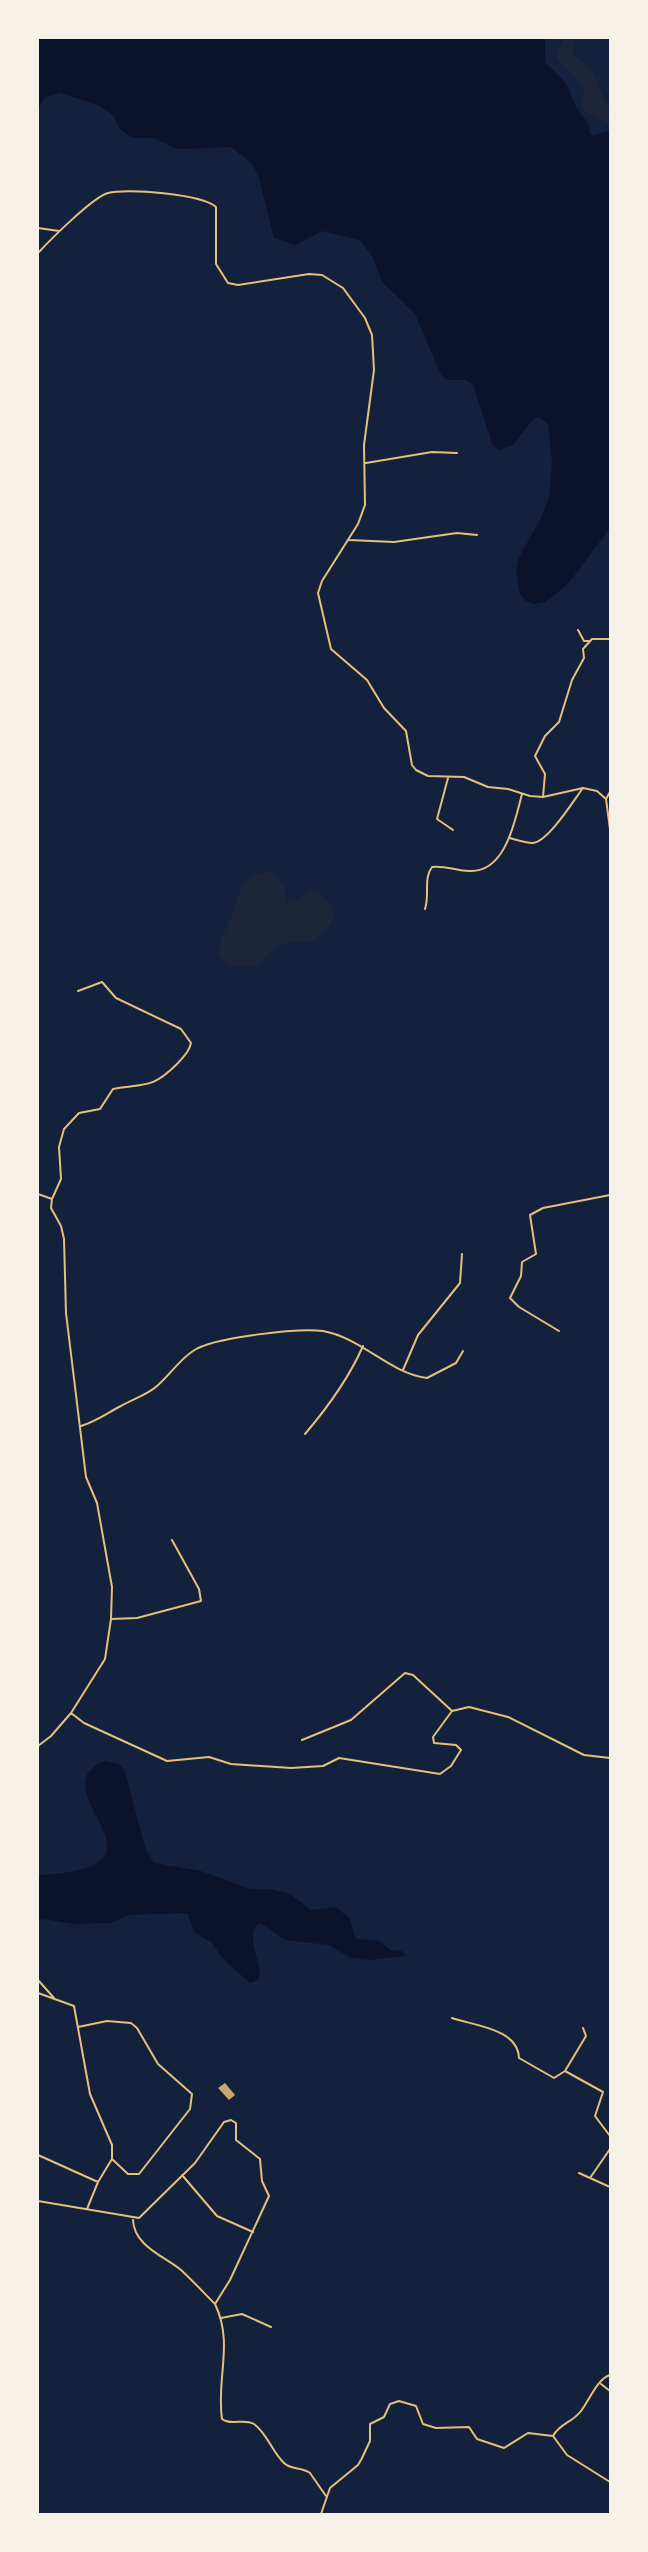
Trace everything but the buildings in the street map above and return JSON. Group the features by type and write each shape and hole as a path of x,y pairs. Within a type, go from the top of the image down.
{"street":[{"path":"38,253 59,231 108,193 187,196 207,201 216,207 216,264 226,282 238,285 315,274 336,283 365,318 374,345 374,370 364,445 365,505 349,540 322,581 318,593 331,649 367,680 384,708 406,731 408,757 416,770 428,776 469,778 488,787 508,789 522,794 543,796 583,788 597,791 606,799"},
{"path":"38,228 59,231"},
{"path":"366,463 432,452 457,453"},
{"path":"349,540 394,542 457,532 477,535"},
{"path":"578,630 584,641 589,641"},
{"path":"543,796 545,774 534,758 545,736 559,722 570,686 584,658 582,651 594,638 610,639"},
{"path":"448,777 437,819 453,830"},
{"path":"509,838 529,843 539,841 548,834 583,788"},
{"path":"610,792 606,799 610,830"},
{"path":"425,909 429,892 427,873 432,867 473,871 484,868 496,858 509,838 522,794"},
{"path":"38,1746 51,1736 71,1713 100,1669 107,1648 111,1619 112,1579 97,1503 86,1477 66,1313 64,1239 62,1226 51,1208 52,1199 61,1179 61,1137 69,1120 79,1113 100,1109 113,1089 143,1086 160,1080 188,1052 191,1043 181,1029 116,998 102,982 78,991"},
{"path":"38,1194 52,1199"},
{"path":"559,1331 519,1307 510,1298 520,1276 522,1262 536,1254 530,1215 543,1208 610,1196"},
{"path":"403,1370 418,1335 458,1287 462,1254"},
{"path":"80,1426 104,1418 120,1406 149,1393 188,1355 202,1346 278,1332 313,1330 333,1334 363,1346 403,1370 422,1378 431,1377 456,1363 463,1351"},
{"path":"305,1434 327,1407 354,1367 363,1346"},
{"path":"111,1619 137,1618 201,1601 201,1592 172,1540"},
{"path":"302,1740 351,1720 405,1672 413,1675 452,1711"},
{"path":"71,1713 84,1723 167,1761 209,1757 231,1764 301,1767 323,1766 339,1758 436,1774 447,1770 460,1752 459,1746 437,1744 432,1739 452,1711 461,1707 491,1712 516,1721 580,1754 610,1758"},
{"path":"38,1980 54,1998"},
{"path":"38,1993 74,2006 90,2094 112,2145 112,2159 98,2182 87,2209"},
{"path":"452,2018 509,2036 519,2049 519,2058 552,2078 565,2071 586,2036 583,2028"},
{"path":"78,2027 107,2021 131,2023 158,2064 188,2087 192,2094 190,2109 139,2174 128,2174 112,2159"},
{"path":"565,2071 603,2092 595,2116 610,2136"},
{"path":"38,2201 133,2219 142,2216 203,2153 224,2122 234,2121 237,2126 236,2140 260,2159 262,2181 269,2196 230,2280 215,2304"},
{"path":"590,2178 610,2149"},
{"path":"38,2155 98,2182"},
{"path":"579,2173 610,2187"},
{"path":"182,2175 217,2216 253,2232"},
{"path":"133,2219 137,2234 147,2245 181,2270 215,2304 221,2318 226,2342 222,2419 227,2422 246,2422 254,2425 282,2462 310,2473 326,2496"},
{"path":"221,2318 242,2314 271,2327"},
{"path":"554,2436 562,2424 577,2416 610,2374"},
{"path":"600,2384 610,2391"},
{"path":"321,2514 332,2485 358,2465 369,2444 370,2426 384,2417 393,2403 399,2401 416,2406 423,2424 436,2428 469,2427 477,2439 505,2448 528,2433 554,2436 567,2455 610,2482"}],"shaded area":[{"path":"38,38 545,38 545,62 566,83 574,103 588,124 590,133 594,136 610,130 610,528 568,584 545,602 534,604 526,601 520,594 516,570 518,559 541,518 549,497 552,463 548,424 539,417 534,418 513,445 499,450 493,446 473,385 465,380 448,380 441,375 415,314 382,282 373,258 360,240 322,231 295,245 274,238 258,175 252,164 231,147 177,149 153,138 133,138 120,129 113,115 98,105 60,93 45,97 38,109"},
{"path":"564,38 576,38 572,54 594,75 609,108 610,124 583,111 584,91 581,83 556,55"},
{"path":"272,872 284,885 287,902 317,890 336,908 335,913 326,930 311,941 281,945 271,951 257,966 233,967 220,957 221,940 244,886 255,875"},
{"path":"105,1761 119,1764 125,1772 146,1850 154,1863 201,1871 250,1889 271,1889 290,1894 311,1910 336,1907 350,1919 356,1939 379,1941 391,1950 402,1951 405,1956 369,1960 351,1958 328,1945 285,1940 260,1923 255,1927 253,1939 260,1975 258,1980 250,1983 223,1959 211,1942 195,1933 187,1913 128,1915 111,1923 74,1924 44,1919 38,1921 38,1875 82,1870 102,1859 107,1844 86,1790 88,1774"}]}
